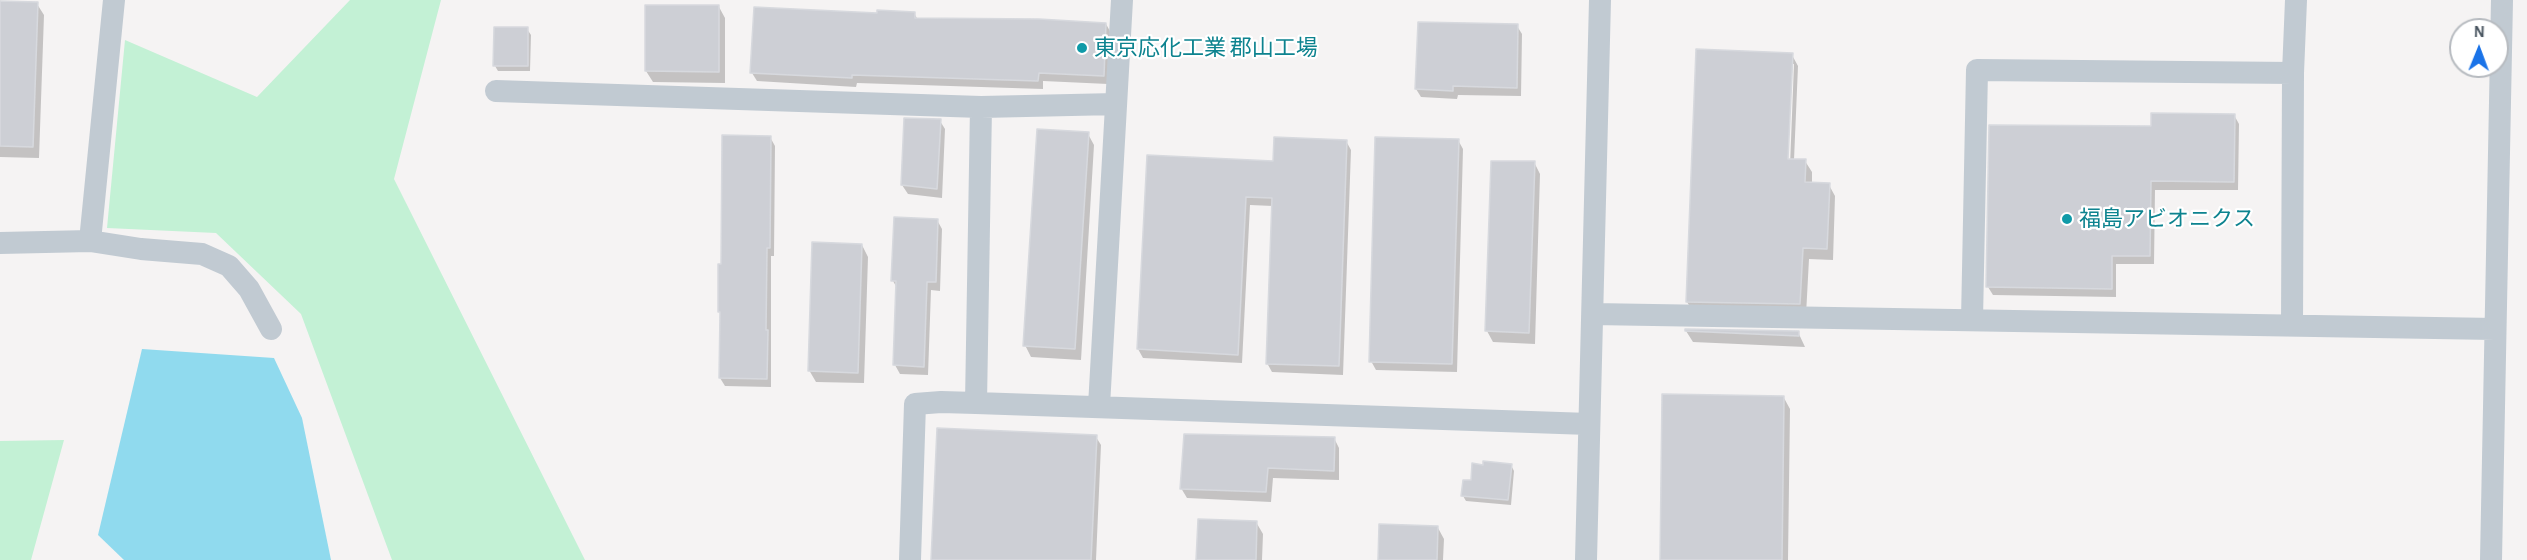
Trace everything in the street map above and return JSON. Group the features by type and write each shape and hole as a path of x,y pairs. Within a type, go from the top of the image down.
{"street":[{"path":"90,241 114,0"},
{"path":"1099,406 1122,0"},
{"path":"1586,560 1600,0"},
{"path":"2292,325 2293,73 2296,0"},
{"path":"2491,560 2502,0"},
{"path":"1972,320 1977,70 2293,73"},
{"path":"496,91 981,107 1116,104"},
{"path":"976,403 981,107"},
{"path":"0,243 90,241 141,249 202,254 229,266 249,289 271,329"},
{"path":"1593,314 2495,328"},
{"path":"910,560 915,405 941,402 1099,406 1589,424"}],"green space":[{"path":"350,0 441,0 394,179 585,560 392,560 301,314 216,233 107,228 125,40 257,97"},
{"path":"64,440 31,560 0,560 0,441"}],"water":[{"path":"142,349 274,358 302,418 331,560 124,560 98,535"}],"building":[{"path":"0,1 38,2 33,147 0,146"},
{"path":"645,5 719,5 719,72 645,71"},
{"path":"754,7 877,13 877,10 915,12 915,18 1039,19 1106,23 1104,76 1039,73 1038,81 852,75 852,78 750,73"},
{"path":"1418,22 1518,24 1517,88 1453,86 1453,91 1415,89"},
{"path":"494,27 528,27 528,66 493,66"},
{"path":"1696,49 1793,53 1788,159 1806,159 1805,182 1830,183 1827,249 1803,248 1800,304 1686,302"},
{"name":"福島アビオニクス","path":"2151,113 2235,114 2234,182 2151,181 2150,256 2112,256 2112,289 1986,287 1989,125 2151,126"},
{"path":"904,118 941,119 937,189 901,185"},
{"path":"1037,129 1089,132 1075,349 1023,346"},
{"path":"722,135 771,136 770,248 767,248 767,379 719,378 718,264 721,264"},
{"path":"1274,137 1347,140 1339,366 1266,364 1272,198 1246,197 1238,355 1137,349 1147,155 1273,161"},
{"path":"1375,137 1459,139 1452,364 1369,362"},
{"path":"1491,161 1535,161 1529,333 1485,331"},
{"path":"894,217 938,219 936,282 927,282 924,367 893,365 896,281 891,281"},
{"path":"812,242 862,244 858,373 808,371"},
{"path":"1685,329 1799,331 1799,336 1685,331"},
{"path":"1662,394 1784,396 1782,560 1660,560"},
{"path":"937,428 1097,435 1091,560 931,560"},
{"path":"1184,434 1335,437 1334,471 1268,468 1266,492 1180,489"},
{"path":"1483,461 1512,464 1508,500 1461,496 1463,480 1471,480 1472,463 1483,465"},
{"path":"1198,519 1257,521 1256,560 1196,560"},
{"path":"1379,524 1438,526 1437,560 1378,560"}],"place":[{"name":"東京応化工業 郡山工場","path":"1082,48"},
{"name":"福島アビオニクス","path":"2067,219"}]}
